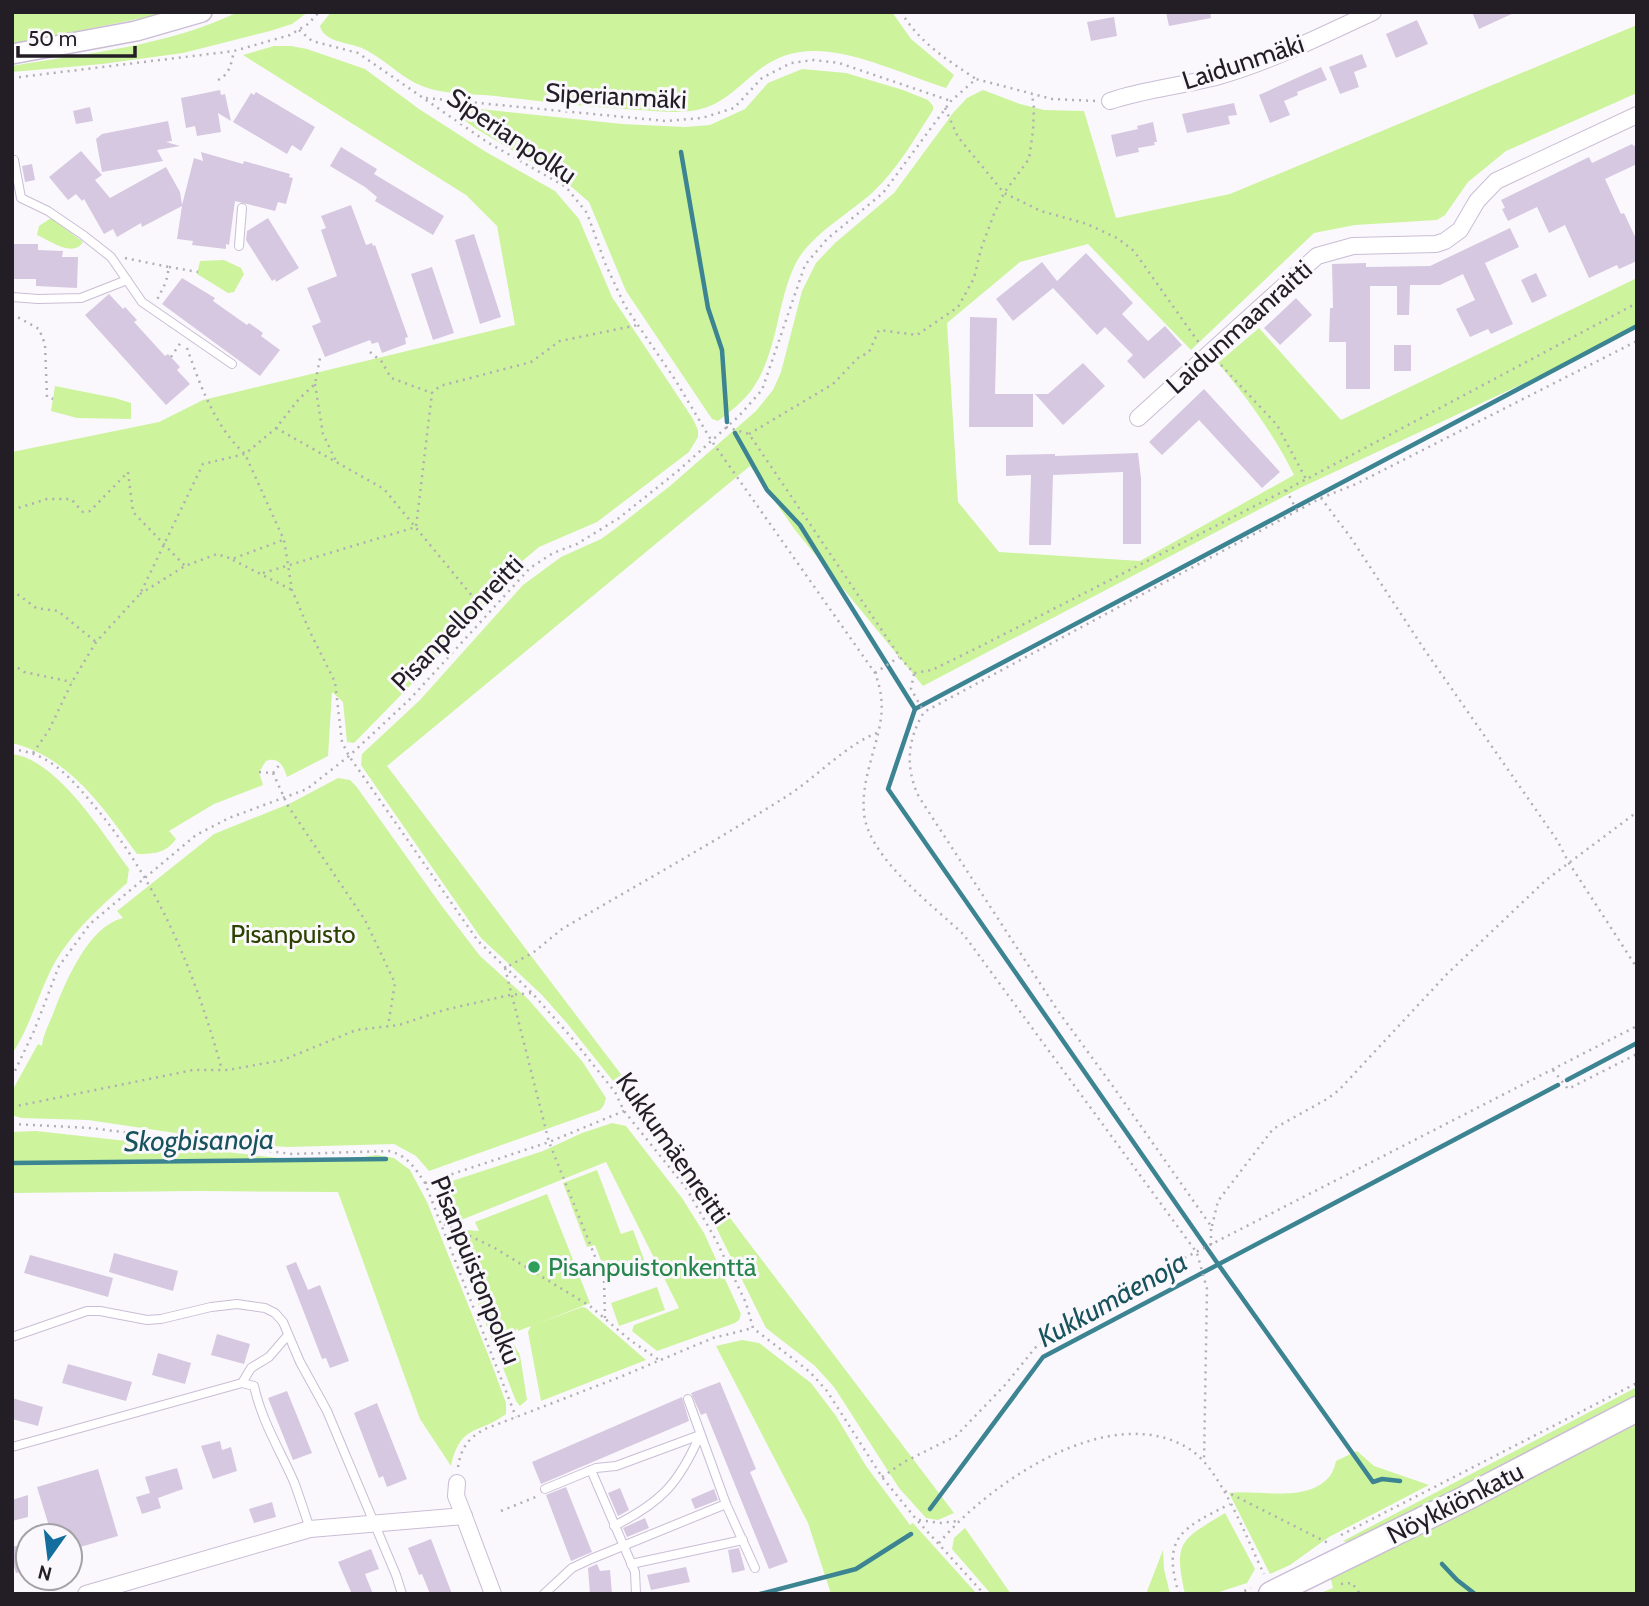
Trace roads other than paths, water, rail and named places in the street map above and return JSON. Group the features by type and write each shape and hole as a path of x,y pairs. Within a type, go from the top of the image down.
{"main road":[{"name":"Nöykkiönkatu","path":"1265,1584 1466,1498 1637,1409"}],"street":[{"path":"12,54 136,31 202,12"},
{"name":"Laidunmäki","path":"1110,101 1126,95 1219,76 1373,12"},
{"name":"Laidunmaanraitti","path":"1138,418 1317,256 1353,246 1436,244 1445,241 1460,230 1477,201 1496,181 1637,115"},
{"path":"457,1483 456,1496 493,1594"},
{"path":"86,1594 310,1529 464,1516"}],"lane":[{"path":"14,160 21,198 48,211 83,234 111,257 142,302 232,364"},
{"path":"239,246 242,208"},
{"path":"12,297 80,298 127,280"},
{"path":"12,1337 87,1311 161,1320 211,1307 237,1304 265,1308 275,1313 283,1322 327,1411 402,1594"},
{"path":"242,1383 251,1368 269,1357 288,1335"},
{"path":"12,1447 242,1383 254,1386 268,1432 293,1481 310,1529"},
{"path":"688,1399 726,1504 755,1568"},
{"path":"545,1489 591,1470 616,1466 700,1434"},
{"path":"614,1526 639,1513 671,1488 687,1465 700,1434"},
{"path":"591,1470 635,1572 636,1594"},
{"path":"544,1594 572,1568 726,1504"},
{"path":"631,1564 743,1540"}],"waterway":[{"path":"681,152 708,308 722,350 727,422"},
{"path":"1400,1481 1382,1479 1373,1482 888,789 915,709 1637,326"},
{"path":"735,433 767,490 800,525 915,709"},
{"path":"1567,1080 1637,1043"},
{"name":"Kukkumäenoja","path":"930,1509 1043,1357 1558,1085"},
{"name":"Skogbisanoja","path":"12,1163 386,1159"},
{"name":"Kukkumäenoja","path":"760,1594 856,1569 911,1534"},
{"path":"1442,1564 1475,1594"}],"place":[{"name":"Pisanpuistonkenttä","path":"534,1267"}],"park label":[{"name":"Pisanpuisto","path":"293,934"}]}
